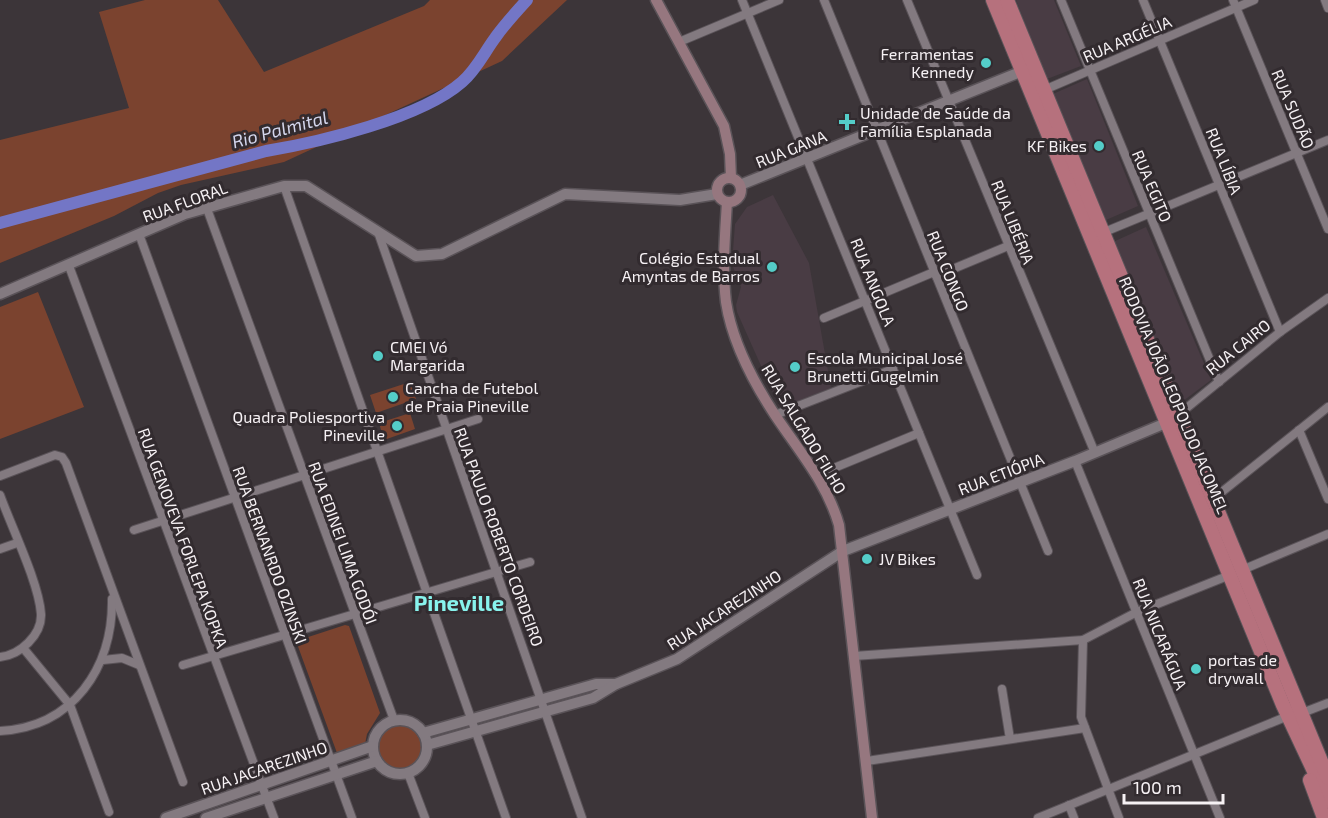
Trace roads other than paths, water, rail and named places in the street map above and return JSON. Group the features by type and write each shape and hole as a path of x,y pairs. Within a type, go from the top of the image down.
{"highway":[{"name":"RODOVIA JOÃO LEOPOLDO JACOMEL","path":"993,0 1020,72 1174,419 1213,499 1236,572"},
{"name":"RODOVIA JOÃO LEOPOLDO JACOMEL","path":"1007,0 1328,801"},
{"path":"1020,72 1036,79 1044,90"},
{"name":"RODOVIA JOÃO LEOPOLDO JACOMEL","path":"1295,714 1316,749 1328,777"},
{"path":"1295,714 1324,818"},
{"path":"1316,749 1328,768"}],"main road":[{"path":"656,0 724,126 738,197 727,202 717,194 719,182 735,182"},
{"name":"RUA SALGADO FILHO","path":"727,202 724,269 727,305 749,370 833,503 843,551 872,818"}],"street":[{"name":"RUA ANGOLA","path":"742,0 977,575"},
{"path":"679,42 779,0"},
{"name":"RUA CONGO","path":"824,0 1048,551"},
{"name":"RUA LIBÉRIA","path":"907,0 1095,453"},
{"name":"RUA EGITO","path":"1060,0 1219,382"},
{"name":"RUA LÍBIA","path":"1143,0 1280,332"},
{"name":"RUA ARGÉLIA","path":"1044,90 1235,4 1254,0"},
{"path":"1325,0 1328,8"},
{"name":"RUA SUDÃO","path":"1235,4 1328,229"},
{"name":"RUA GANA","path":"735,182 807,159 1020,72"},
{"path":"1102,234 1328,140"},
{"path":"284,186 506,818"},
{"name":"RUA FLORAL","path":"0,294 206,206 284,186 306,186 417,256 442,254 565,194 680,200 717,194"},
{"name":"RUA EDINEI LIMA GODÓI","path":"206,206 394,720"},
{"name":"RUA PAULO ROBERTO CORDEIRO","path":"378,231 543,699 582,818"},
{"name":"RUA BERNANRDO OZINSKI","path":"139,234 352,818"},
{"path":"824,318 1008,246"},
{"name":"RUA GENOVEVA FORLEPA KOPKA","path":"69,266 274,818"},
{"name":"RUA CAIRO","path":"1174,419 1280,332 1328,298"},
{"path":"776,415 893,369"},
{"path":"1213,499 1328,407"},
{"path":"134,530 376,450 478,419"},
{"name":"RUA ETIÓPIA","path":"843,551 1075,461 1174,419"},
{"path":"1299,430 1328,499"},
{"path":"817,475 919,433"},
{"path":"0,476 55,455 62,457 183,782"},
{"name":"RUA NICARÁGUA","path":"1075,461 1220,818"},
{"path":"0,495 37,595 41,614 40,624 24,649 0,657"},
{"path":"854,656 1083,640 1137,612 1328,534"},
{"path":"0,549 17,543"},
{"name":"RUA JACAREZINHO","path":"427,745 593,698 616,684 677,658 843,551"},
{"path":"183,665 354,612 530,562"},
{"path":"0,731 39,722 70,705 94,677 103,660 111,623 112,594"},
{"path":"1083,640 1081,717 1119,818"},
{"path":"24,649 70,705 109,812"},
{"path":"103,660 122,658 139,665"},
{"name":"RUA JACAREZINHO","path":"423,733 596,684 616,684"},
{"path":"1002,689 1010,739"},
{"path":"1038,818 1328,702"},
{"path":"394,720 411,722 423,733 427,745 423,762 408,773 391,773 377,761 373,746 380,728 394,720"},
{"path":"867,761 1085,728"},
{"name":"RUA JACAREZINHO","path":"166,818 373,746"},
{"name":"RUA JACAREZINHO","path":"206,818 266,796 377,761"},
{"path":"408,773 424,818"},
{"path":"1069,806 1074,818"}],"waterway":[{"name":"Rio Palmital","path":"0,223 266,151 341,135 422,107 444,95 467,77 502,28 527,0"}],"place":[{"name":"Ferramentas Kennedy","path":"986,63"},
{"name":"Unidade de Saúde da Família Esplanada","path":"847,122"},
{"name":"KF Bikes","path":"1099,146"},
{"name":"Colégio Estadual Amyntas de Barros","path":"772,267"},
{"name":"CMEI Vó Margarida","path":"378,356"},
{"name":"Escola Municipal José Brunetti Gugelmin","path":"795,367"},
{"name":"Cancha de Futebol de Praia Pineville","path":"393,397"},
{"name":"Quadra Poliesportiva Pineville","path":"397,426"},
{"name":"JV Bikes","path":"867,559"},
{"name":"portas de drywall","path":"1196,669"}],"district":[{"name":"Pineville","path":"459,603"}]}
